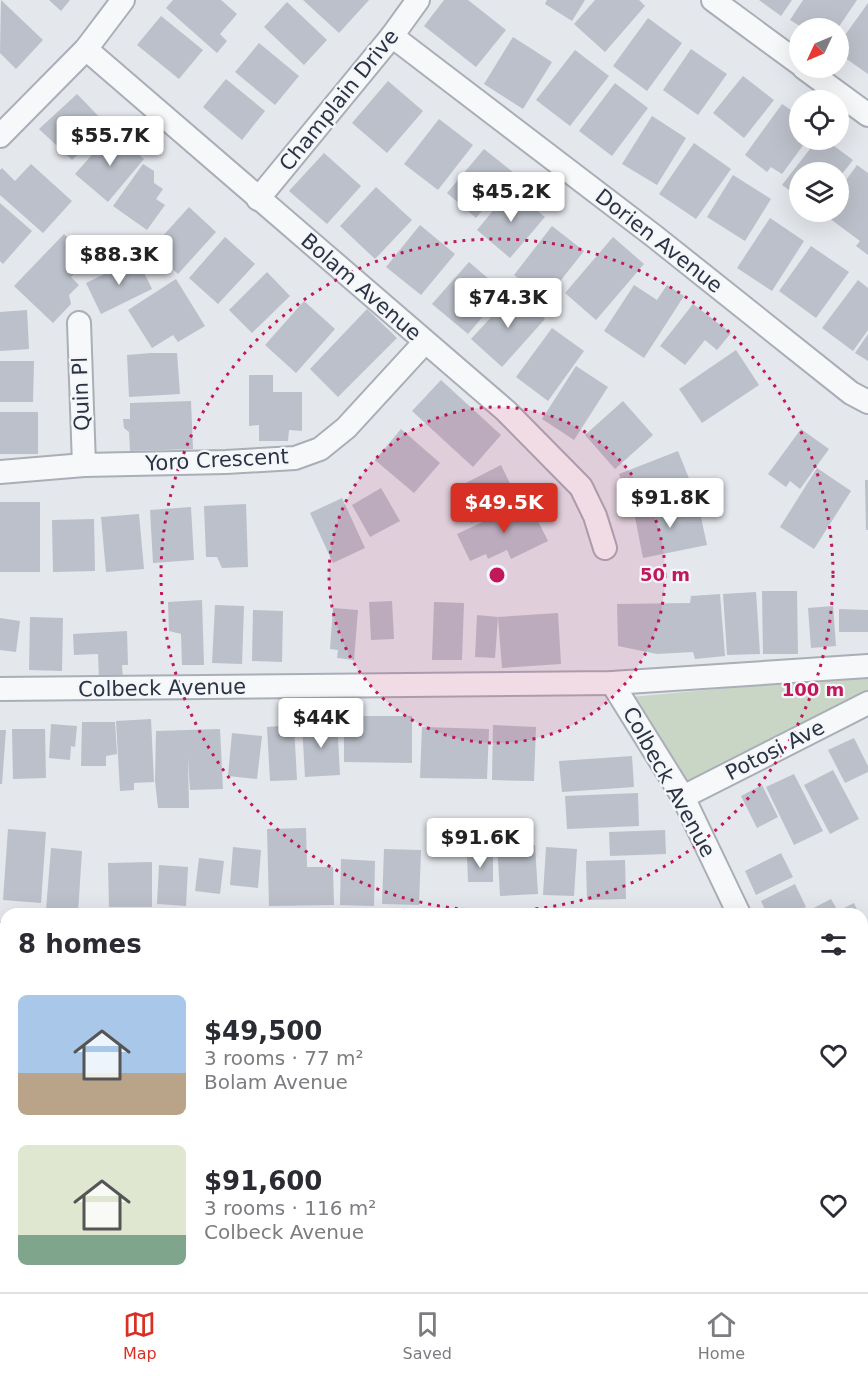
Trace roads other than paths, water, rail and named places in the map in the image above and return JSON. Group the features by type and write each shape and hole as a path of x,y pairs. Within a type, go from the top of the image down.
{"street":[{"path":"0,136 86,49 123,0"},
{"name":"Champlain Drive","path":"258,199 392,36 418,0"},
{"path":"713,0 789,56"},
{"name":"Dorien Avenue","path":"392,36 654,236 851,393 868,402"},
{"name":"Bolam Avenue","path":"86,49 506,411 581,487 595,516 605,548"},
{"path":"818,78 868,115"},
{"name":"Quin Pl","path":"79,323 84,465"},
{"name":"Yoro Crescent","path":"0,472 84,465 295,458 320,449 346,428 425,342"},
{"name":"Colbeck Avenue","path":"0,689 612,683 868,666"},
{"name":"Colbeck Avenue","path":"612,683 683,797 736,908"},
{"name":"Potosi Ave","path":"683,797 868,703"}]}
